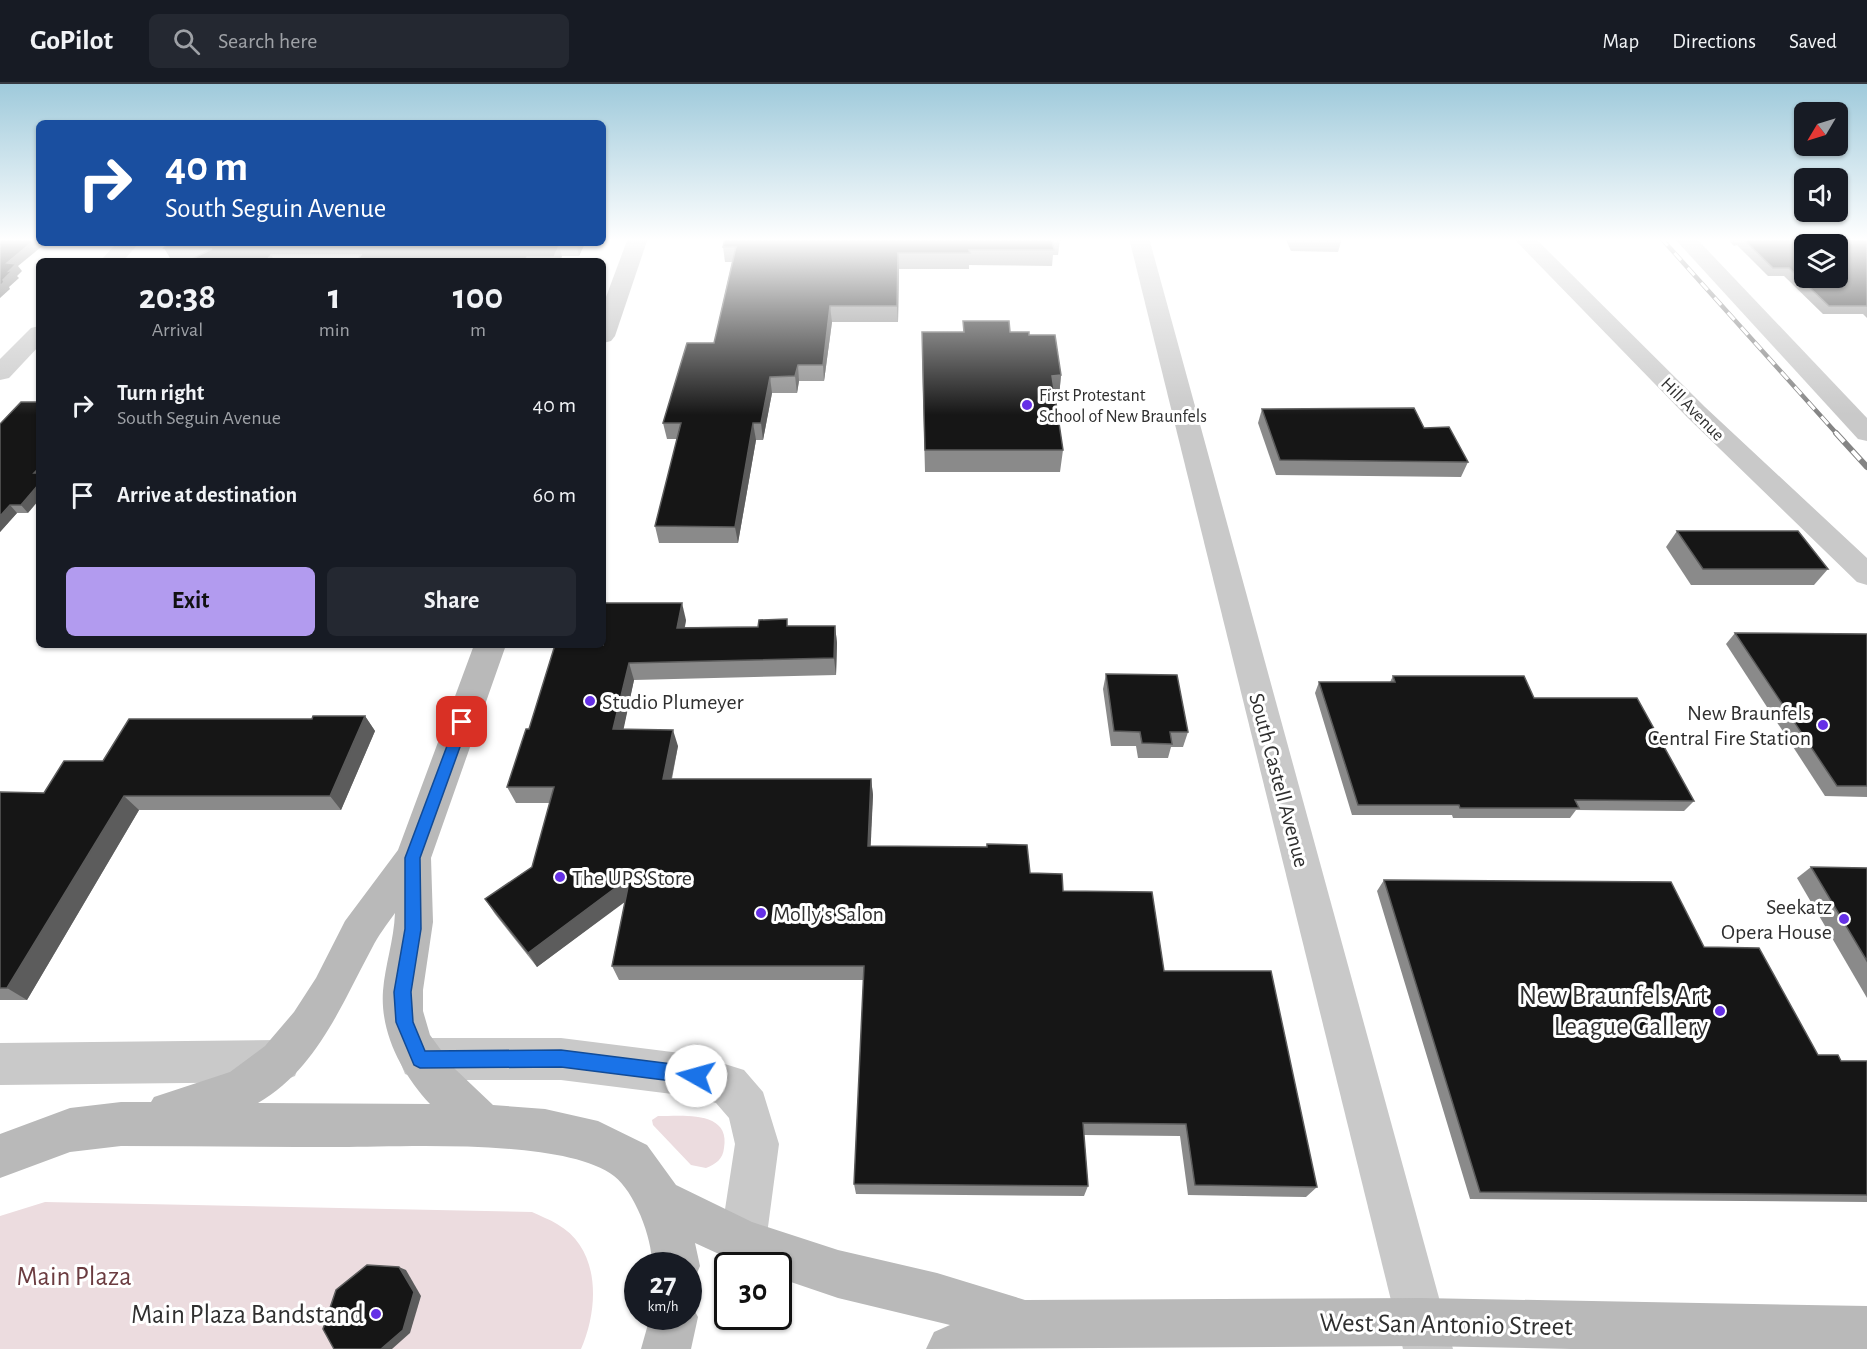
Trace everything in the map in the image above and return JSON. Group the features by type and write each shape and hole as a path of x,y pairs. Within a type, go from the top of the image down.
{"main road":[{"path":"606,328 617,297"},
{"path":"121,1124 212,1101 245,1087 280,1061 308,1026 330,991 359,933 413,858 489,648"},
{"path":"413,858 413,929 402,992 405,1022 420,1059 448,1094 484,1126"},
{"path":"0,1156 70,1130 121,1124 484,1126 545,1131 598,1143 631,1161 660,1201 675,1252"},
{"name":"West San Antonio Street","path":"660,1201 743,1242 838,1274 937,1296 1024,1324 1425,1336 1867,1330"},
{"name":"West San Antonio Street","path":"951,1349 1024,1324"},
{"path":"666,1349 671,1330"}],"street":[{"name":"South Castell Avenue","path":"1154,297 1425,1336"},
{"name":"Hill Avenue","path":"1582,297 1696,412 1867,575"},
{"path":"1740,297 1867,432"},
{"path":"0,373 36,336"},
{"path":"420,1059 561,1059 696,1076 729,1085 747,1107 757,1144 743,1242"},
{"path":"0,1064 280,1061"}],"green space":[{"path":"658,1116 691,1116 713,1121 720,1127 724,1136 721,1158 706,1168 691,1165 653,1125 652,1120"},
{"name":"Main Plaza","path":"45,1202 532,1212 557,1224 582,1248 589,1264 592,1280 591,1316 581,1349 0,1349 0,1216"}],"building":[{"path":"725,297 897,297 897,306 830,306 823,365 798,365 795,376 770,377 761,423 753,423 735,527 655,526 681,423 663,423 687,343 714,343"},
{"path":"1820,297 1867,297 1867,306 1829,306"},
{"path":"963,321 1009,321 1010,332 1055,335 1061,375 1052,376 1063,450 925,450 922,332 964,332"},
{"path":"21,402 36,402 36,471 34,473 36,473 36,488 21,505 10,505 0,516 0,424"},
{"path":"1414,408 1424,428 1449,427 1468,462 1280,460 1262,409"},
{"path":"1677,531 1798,531 1828,569 1703,569"},
{"path":"606,603 682,603 677,628 758,627 759,620 787,619 787,626 835,626 834,658 629,663 613,729 673,730 663,779 871,779 868,846 1027,845 1030,873 1062,874 1063,891 1152,892 1164,971 1271,971 1317,1187 1195,1185 1186,1124 1083,1123 1088,1186 854,1184 864,966 612,966 630,877 528,953 485,899 532,867 554,787 507,787 526,729 529,729 554,648 606,648"},
{"name":"New Braunfels Central Fire Station","path":"1735,633 1867,634 1867,786 1837,786"},
{"path":"1106,674 1177,675 1188,732 1170,732 1172,744 1142,743 1140,732 1114,731"},
{"path":"1393,676 1524,676 1534,698 1637,698 1694,801 1575,800 1579,808 1358,805 1319,682 1395,682"},
{"path":"313,716 365,716 330,796 124,796 7,988 0,988 0,792 44,793 64,761 103,761 129,719 312,719"},
{"path":"1811,867 1867,868 1867,961"},
{"path":"1384,880 1671,882 1704,947 1759,948 1818,1055 1838,1055 1841,1061 1867,1061 1867,1195 1480,1192"},
{"name":"Main Plaza Bandstand","path":"367,1265 399,1267 414,1292 403,1330 381,1349 334,1349 323,1329 336,1290"}],"railway":[{"path":"1714,297 1837,434"},
{"path":"1836,433 1867,467"}],"place":[{"name":"First Protestant School of New Braunfels","path":"1027,405"},
{"name":"Studio Plumeyer","path":"590,701"},
{"name":"New Braunfels Central Fire Station","path":"1823,725"},
{"name":"The UPS Store","path":"560,877"},
{"name":"Molly's Salon","path":"761,913"},
{"name":"Seekatz Opera House","path":"1844,919"},
{"name":"New Braunfels Art League Gallery","path":"1720,1011"},
{"name":"Main Plaza Bandstand","path":"376,1314"}],"route":[{"path":"462,722 413,858 413,929 402,992 405,1022 420,1059 561,1059 696,1076"}]}
